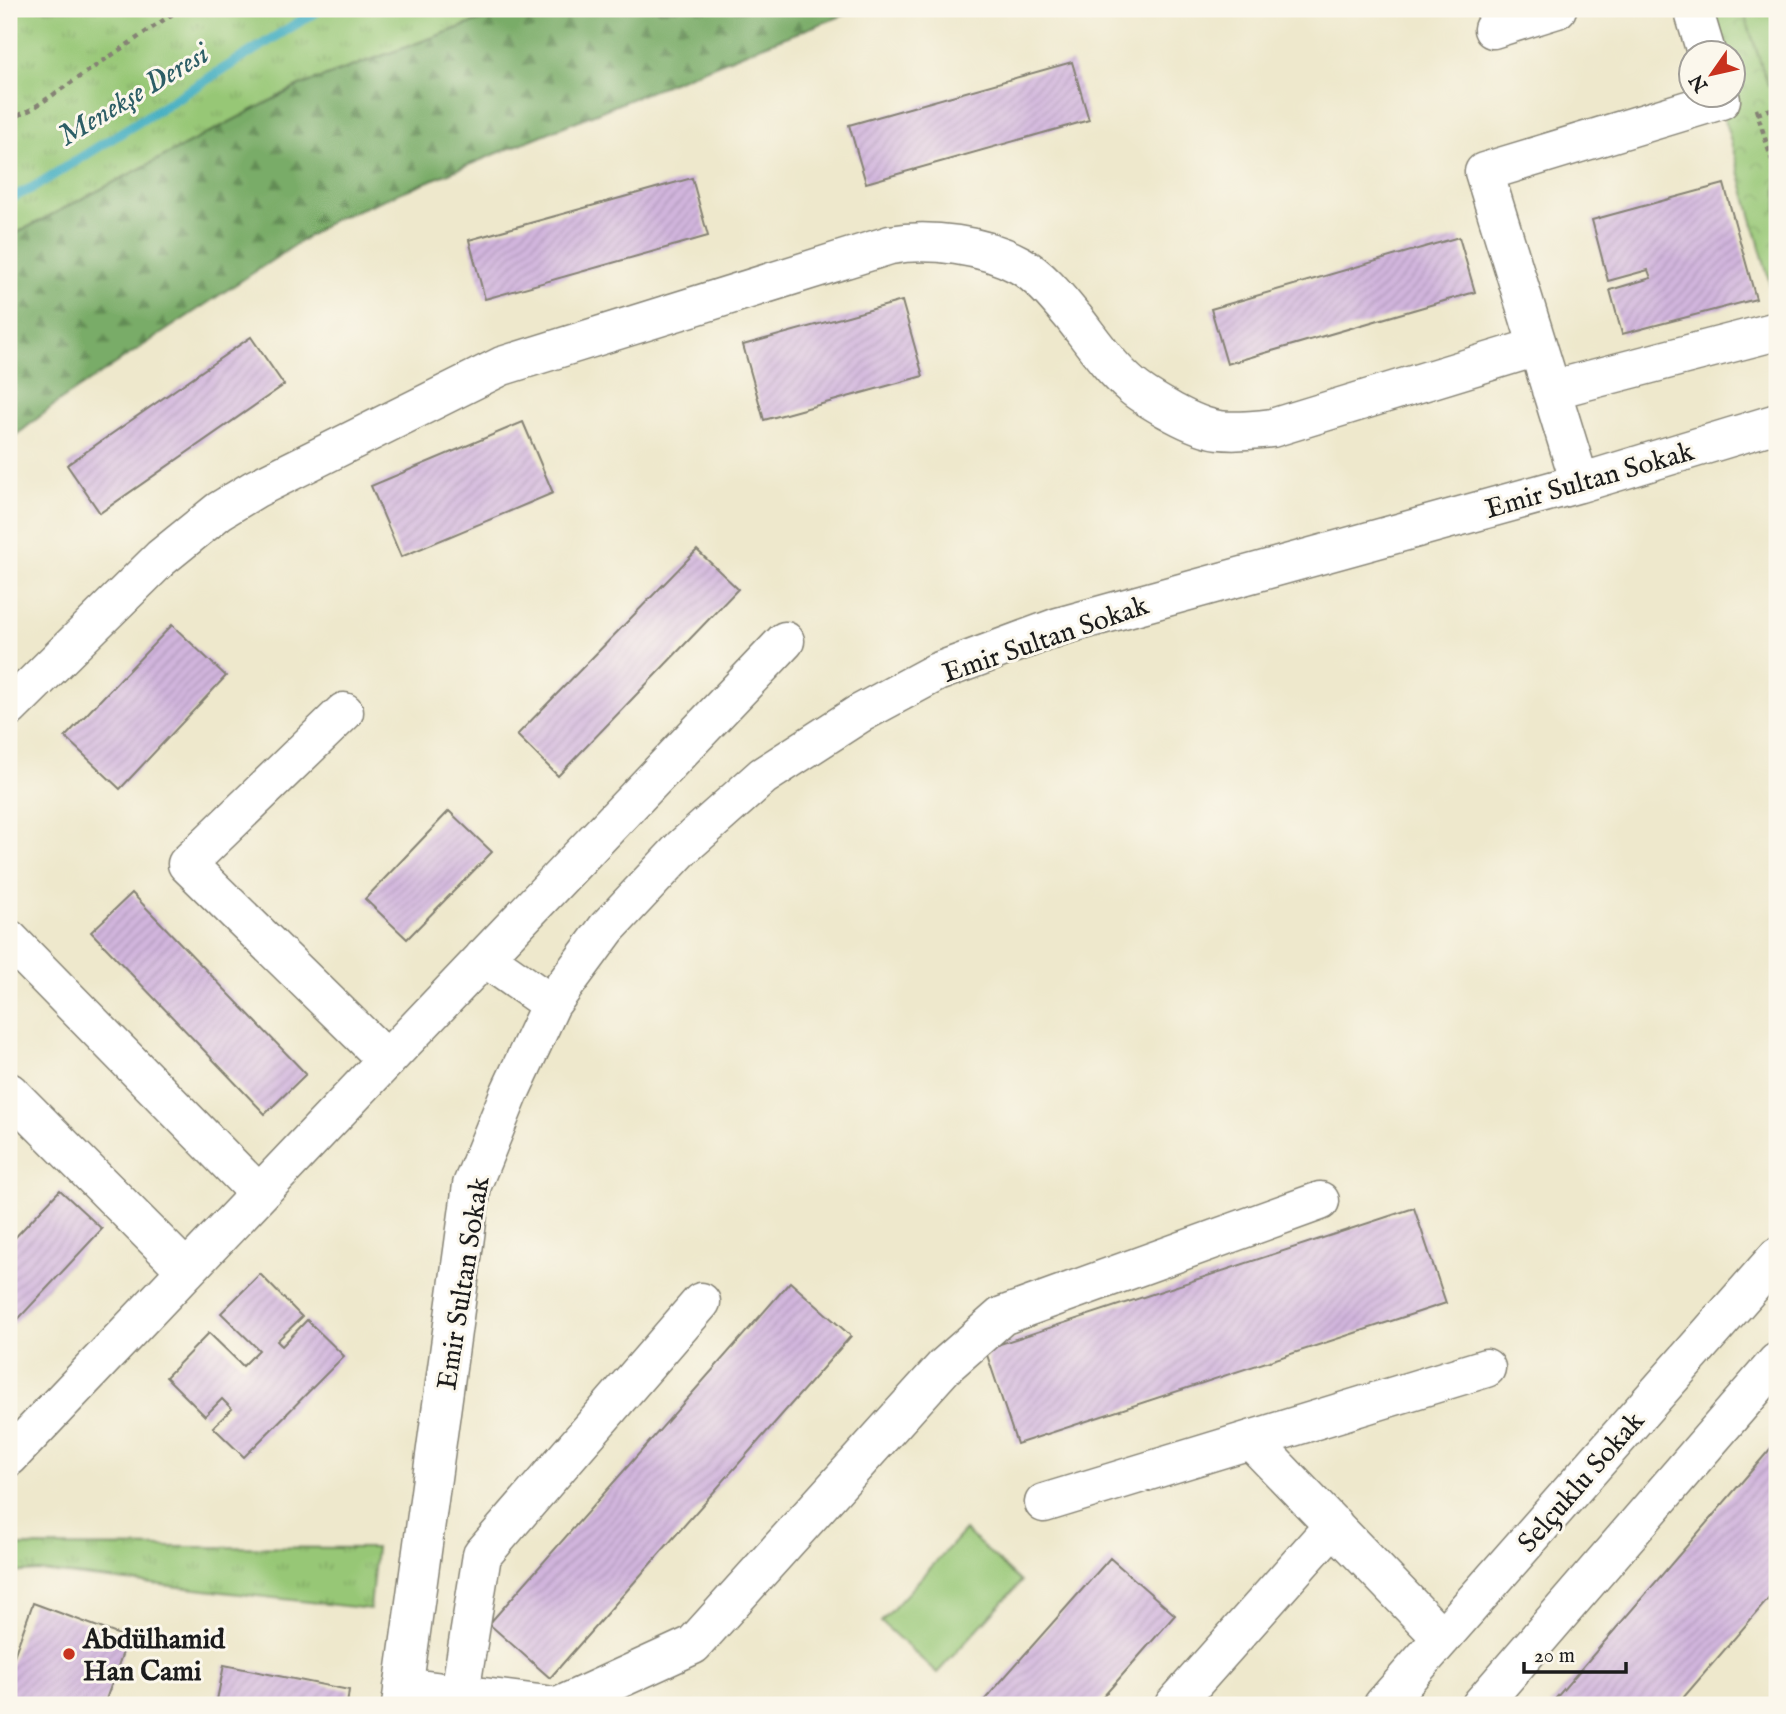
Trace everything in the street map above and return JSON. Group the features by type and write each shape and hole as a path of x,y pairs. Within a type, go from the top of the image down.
{"street":[{"path":"1493,29 1557,9"},
{"path":"1693,9 1702,38"},
{"path":"1580,483 1483,172 1695,108"},
{"path":"9,708 161,558 219,511 255,489 502,366 890,245 911,241 938,242 998,256 1021,266 1068,311 1134,388 1186,419 1217,430 1272,428 1537,347"},
{"path":"1551,390 1777,331"},
{"name":"Emir Sultan Sokak","path":"402,1696 472,1185 509,1094 551,1004 607,928 682,848 763,776 859,714 937,673 1058,627 1580,483 1777,423"},
{"path":"9,1457 785,641"},
{"path":"344,712 187,864 387,1059"},
{"path":"9,939 260,1194"},
{"path":"484,957 551,1004"},
{"path":"9,1093 187,1270"},
{"path":"562,1705 693,1645 944,1367 1002,1316 1320,1201"},
{"name":"Selçuklu Sokak","path":"1383,1705 1777,1257"},
{"path":"460,1693 482,1555 701,1301"},
{"path":"1481,1705 1777,1363"},
{"path":"1044,1503 1486,1368"},
{"path":"1251,1440 1442,1638"},
{"path":"1174,1705 1334,1525"},
{"path":"402,1696 460,1693 547,1705"}],"path":[{"path":"9,120 32,109 180,9"},
{"path":"1757,114 1777,107"}],"green space":[{"path":"9,9 511,9 299,86 9,237"},
{"path":"511,9 860,9 759,47 333,220 58,402 9,441 9,237 299,86"},
{"path":"1695,9 1777,9 1777,309 1722,108 1748,108 1748,38 1703,38"},
{"path":"1777,9 1777,82 1768,85 1745,16"},
{"path":"965,1530 1021,1582 937,1673 881,1622"},
{"path":"9,1546 376,1548 370,1609 39,1571 9,1573"}],"building":[{"path":"1072,62 1089,120 866,183 849,125"},
{"path":"692,178 708,236 485,299 469,240"},
{"path":"1724,184 1756,299 1622,334 1610,290 1651,278 1648,270 1608,281 1592,220"},
{"path":"1459,237 1475,292 1227,364 1211,309"},
{"path":"902,301 923,376 764,420 743,345"},
{"path":"251,337 284,385 100,513 67,465"},
{"path":"523,422 553,493 401,557 371,486"},
{"path":"697,550 738,589 558,776 517,735"},
{"path":"172,625 226,676 120,789 65,737"},
{"path":"449,811 492,852 407,939 365,899"},
{"path":"132,893 306,1074 265,1114 91,932"},
{"path":"60,1190 102,1229 9,1329 9,1244"},
{"path":"1414,1208 1446,1303 1017,1444 985,1349"},
{"path":"260,1274 302,1317 277,1341 282,1346 307,1320 344,1356 244,1457 213,1427 232,1409 222,1399 205,1416 166,1377 209,1333 243,1366 259,1350 221,1313"},
{"path":"790,1282 851,1336 550,1678 489,1624"},
{"path":"1777,1441 1777,1589 1677,1705 1550,1705"},
{"path":"1110,1558 1175,1615 1096,1705 980,1705"},
{"name":"Abdülhamid Han Cami","path":"33,1603 128,1638 104,1705 9,1705 9,1670"},
{"path":"224,1665 349,1690 347,1705 216,1705"}],"waterway":[{"name":"Menekşe Deresi","path":"9,199 34,187 320,9"}],"place":[{"name":"Abdülhamid Han Cami","path":"69,1654"}]}
